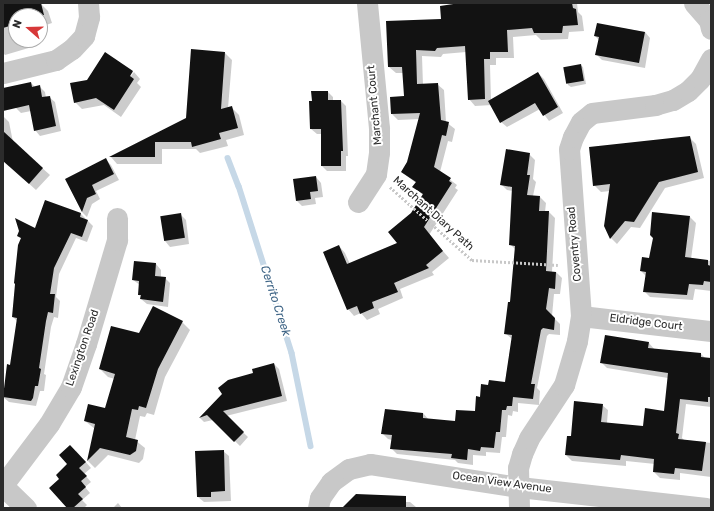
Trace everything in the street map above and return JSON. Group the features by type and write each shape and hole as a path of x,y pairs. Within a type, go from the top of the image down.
{"street":[{"path":"3,73 56,60 72,49 84,36 89,17 88,3"},
{"name":"Marchant Court","path":"358,202 376,174 379,128 366,3"},
{"path":"694,3 709,20 711,29"},
{"name":"Coventry Road","path":"519,508 518,468 522,454 530,438 564,385 574,356 581,316 568,149 580,122 592,113 655,105 673,100 688,91 700,79 711,59"},
{"name":"Lexington Road","path":"3,485 49,424 71,387 86,344 117,240 117,218"},
{"name":"Eldridge Court","path":"581,316 711,331"},
{"name":"Ocean View Avenue","path":"318,508 320,498 331,482 349,469 370,464 519,487 706,508"},
{"path":"3,485 26,508"}],"path":[{"name":"Marchant Diary Path","path":"376,174 472,260 578,267"}],"building":[{"path":"3,3 41,3 42,8 8,8 8,26 3,28"},
{"path":"460,3 572,3 573,8 576,9 578,25 563,26 562,33 534,33 532,28 507,30 508,52 490,52 490,59 484,59 485,99 468,100 465,46 437,48 435,51 416,50 417,84 438,83 441,120 449,122 446,136 442,135 434,167 451,178 449,181 452,183 424,227 443,251 426,265 429,268 394,283 398,292 372,302 374,308 360,314 357,306 347,310 323,252 339,245 347,264 397,243 388,232 411,213 423,194 412,187 416,182 401,172 407,162 420,113 391,114 390,97 404,96 402,67 388,67 386,21 441,19 440,6"},
{"path":"597,23 645,32 639,63 595,55 599,37 594,36"},
{"path":"191,49 225,52 221,109 232,106 238,128 219,133 221,139 192,147 191,142 155,142 155,157 109,157 186,118"},
{"path":"105,52 133,71 130,76 134,79 114,110 96,98 74,103 70,83 87,80"},
{"path":"581,64 584,81 566,84 563,67"},
{"path":"538,72 558,107 543,116 535,103 500,123 488,101"},
{"path":"31,82 32,87 40,85 42,97 50,96 56,126 34,131 29,105 3,111 3,88"},
{"path":"311,91 328,91 328,100 341,100 343,151 341,151 341,166 321,166 321,129 310,129 309,101 312,101"},
{"path":"3,131 43,168 29,184 3,161"},
{"path":"690,136 698,172 659,182 634,222 625,221 610,239 604,226 610,184 593,186 589,147"},
{"path":"506,149 530,153 527,175 530,175 527,195 540,196 539,211 549,211 546,271 556,272 555,289 549,288 546,309 555,318 554,330 543,328 541,330 531,384 535,384 533,399 513,397 512,406 507,406 506,410 502,410 500,432 496,432 494,448 481,447 480,451 468,449 467,460 451,458 452,454 390,449 392,435 381,434 385,409 423,413 423,418 455,421 456,410 475,411 476,396 480,397 481,384 488,385 489,380 505,382 512,335 504,334 508,302 510,302 515,246 509,245 512,187 500,185"},
{"path":"106,158 114,174 92,185 96,194 87,198 82,212 65,179"},
{"path":"316,176 318,191 310,192 311,199 296,201 293,179"},
{"path":"45,200 81,213 80,217 88,220 82,237 71,233 54,268 50,294 55,294 53,313 48,312 39,368 41,369 38,386 35,386 31,401 3,397 7,364 10,365 17,318 12,317 18,245 21,238 17,236 19,231 15,218 35,228"},
{"path":"652,212 690,216 685,257 708,260 708,265 711,266 711,282 704,281 703,285 689,284 687,295 643,292 646,272 640,271 642,257 649,258 653,238 650,235"},
{"path":"181,213 185,238 164,241 160,216"},
{"path":"134,261 156,263 155,276 166,277 163,302 140,299 141,295 138,295 139,281 132,280"},
{"path":"153,306 183,321 158,369 146,408 139,406 138,410 132,409 126,437 138,440 136,451 130,455 100,448 87,461 95,424 84,421 88,404 105,408 115,374 99,369 111,326 139,333"},
{"path":"605,335 649,342 648,348 701,353 701,357 711,358 711,397 708,397 708,402 680,399 676,433 679,434 678,439 706,442 702,471 675,468 674,474 653,472 654,459 621,455 620,460 565,455 567,436 571,436 574,401 603,404 601,422 643,426 645,408 664,411 668,373 600,363"},
{"path":"274,363 282,396 223,411 244,432 234,442 207,415 199,418 222,394 218,388 228,380 253,373 252,369"},
{"path":"70,445 86,462 79,468 87,476 81,481 86,487 78,494 83,499 73,508 67,508 49,488 59,479 56,475 67,464 59,455"},
{"path":"224,450 225,491 211,492 211,497 197,497 195,451"},
{"path":"356,494 406,496 406,508 342,508"}],"waterway":[{"name":"Cerrito Creek","path":"228,158 239,186 292,353 311,446"}]}
